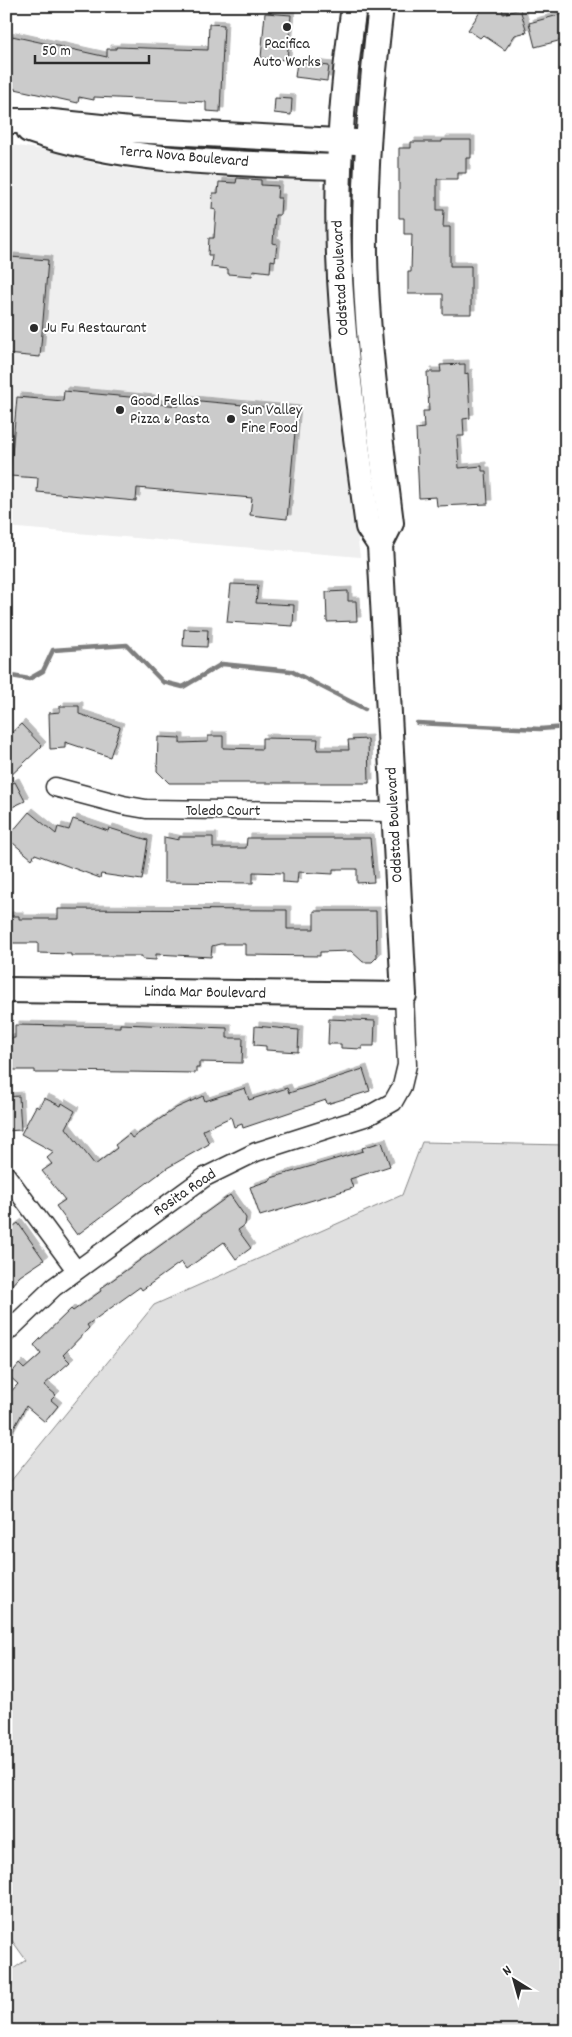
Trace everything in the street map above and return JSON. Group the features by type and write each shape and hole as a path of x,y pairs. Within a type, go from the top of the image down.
{"street":[{"name":"Oddstad Boulevard","path":"354,6 338,167 339,255 346,360 368,526 380,545 407,1065 402,1086 393,1102"},
{"name":"Oddstad Boulevard","path":"380,545 391,523 367,299 366,168 381,6"},
{"name":"Terra Nova Boulevard","path":"6,121 43,121 138,131 367,143"},
{"name":"Terra Nova Boulevard","path":"6,121 64,140 129,154 163,158 366,168"},
{"name":"Toledo Court","path":"55,787 123,805 146,809 395,812"},
{"name":"Linda Mar Boulevard","path":"6,990 404,995"},
{"name":"Rosita Road","path":"6,1333 33,1305 76,1270 205,1177 256,1152 368,1116 393,1102"},
{"path":"6,1175 76,1270"}],"shaded area":[{"path":"6,144 62,153 101,165 138,170 313,178 320,181 328,197 329,303 333,352 360,557 6,527"},
{"path":"422,1142 566,1145 566,2031 6,2031 6,1974 26,1960 6,1932 6,1487 154,1305 402,1195"}],"building":[{"path":"484,6 502,6 503,14 520,9 527,32 515,35 505,50 483,35 480,38 468,30"},
{"path":"265,13 291,15 287,60 261,58"},
{"path":"566,13 566,39 535,47 529,23"},
{"path":"209,24 224,25 220,112 206,111 206,102 94,97 94,100 79,97 78,103 6,87 6,37 12,38 12,36 107,57 107,49 116,49 116,47 208,50"},
{"path":"297,62 329,66 327,81 295,77"},
{"path":"275,98 292,99 291,115 274,113"},
{"path":"442,140 471,140 471,158 466,158 466,173 458,173 458,179 437,179 437,210 444,210 443,227 450,227 450,266 471,266 471,314 443,314 443,294 408,294 408,272 411,272 412,234 404,234 404,218 399,218 399,148 411,148 411,142 442,142"},
{"path":"237,178 261,180 261,185 278,186 277,198 281,198 280,215 275,215 273,243 277,244 275,261 271,260 270,272 253,270 252,276 228,274 228,269 211,267 212,255 208,255 209,238 214,238 216,210 212,209 213,193 218,193 219,182 236,183"},
{"path":"10,257 48,260 40,357 6,354 6,303"},
{"path":"465,364 465,374 468,373 470,418 463,419 464,436 457,436 459,468 482,466 482,471 486,471 488,504 437,506 436,497 419,498 416,429 424,428 423,411 429,411 427,372 441,372 440,365"},
{"path":"64,391 151,399 151,403 178,406 179,399 297,410 287,519 250,515 252,498 137,488 136,501 37,492 38,478 10,476 17,397 63,401"},
{"path":"231,584 258,585 256,603 294,605 293,626 227,622"},
{"path":"348,591 348,601 356,601 357,621 327,622 326,592"},
{"path":"184,629 208,630 207,647 183,646"},
{"path":"60,706 79,706 79,714 120,727 110,757 65,742 65,748 50,749 49,713 60,712"},
{"path":"21,724 42,746 6,780 6,738"},
{"path":"208,736 223,736 223,748 262,749 262,738 318,739 317,750 349,750 348,740 368,739 369,783 169,783 157,771 158,737 180,738 180,743 208,742"},
{"path":"15,782 25,801 6,810 6,786"},
{"path":"29,812 56,834 58,827 69,830 73,819 108,831 109,828 148,840 142,880 101,874 100,878 35,854 32,859 7,838"},
{"path":"164,837 179,840 179,837 213,837 213,848 246,848 247,838 370,838 374,882 357,883 357,869 333,869 333,874 298,872 297,883 283,882 283,873 253,872 253,883 164,882"},
{"path":"58,909 287,910 287,929 314,929 314,911 376,911 377,957 372,962 363,962 351,951 320,952 320,956 245,955 245,944 220,944 212,946 211,957 156,954 156,960 142,959 142,956 71,956 71,954 38,953 38,943 6,943 6,916 19,916 19,919 58,919"},
{"path":"329,1019 375,1021 374,1046 362,1046 362,1049 341,1048 341,1044 328,1044"},
{"path":"120,1024 227,1028 227,1038 243,1038 242,1063 199,1062 199,1068 196,1068 196,1073 58,1071 58,1073 35,1073 35,1070 6,1070 6,1039 15,1038 15,1025 120,1027"},
{"path":"255,1026 299,1030 298,1052 266,1050 266,1046 254,1045"},
{"path":"363,1069 370,1091 327,1104 326,1100 243,1128 242,1124 234,1127 231,1117 203,1130 209,1144 167,1168 77,1235 56,1206 65,1200 42,1171 52,1164 47,1158 54,1152 21,1134 36,1106 39,1108 44,1098 61,1106 62,1103 75,1111 66,1128 95,1165 117,1148 115,1145 129,1134 132,1138 176,1108 203,1096 205,1101 245,1088 249,1100 287,1088 289,1093"},
{"path":"19,1096 21,1130 6,1131 6,1097"},
{"path":"382,1142 390,1166 350,1179 353,1188 260,1216 250,1187 271,1180 271,1178 363,1151 362,1148"},
{"path":"230,1195 246,1218 245,1225 238,1230 251,1248 236,1259 224,1242 186,1269 181,1262 142,1290 140,1287 87,1325 89,1328 63,1355 70,1362 44,1385 56,1395 51,1400 58,1406 45,1422 26,1406 6,1443 6,1397 18,1384 9,1376 19,1364 24,1369 41,1354 34,1345 71,1309 73,1311 101,1291 100,1289"},
{"path":"18,1223 44,1260 20,1276 6,1291 6,1232"}],"waterway":[{"path":"6,675 29,679 43,671 53,650 127,645 163,682 183,687 222,664 291,671 365,709"},
{"path":"417,723 540,729 566,727"}],"place":[{"name":"Pacifica Auto Works","path":"287,27"},
{"name":"Ju Fu Restaurant","path":"34,328"},
{"name":"Good Fellas Pizza & Pasta","path":"120,410"},
{"name":"Sun Valley Fine Food","path":"231,419"}]}
